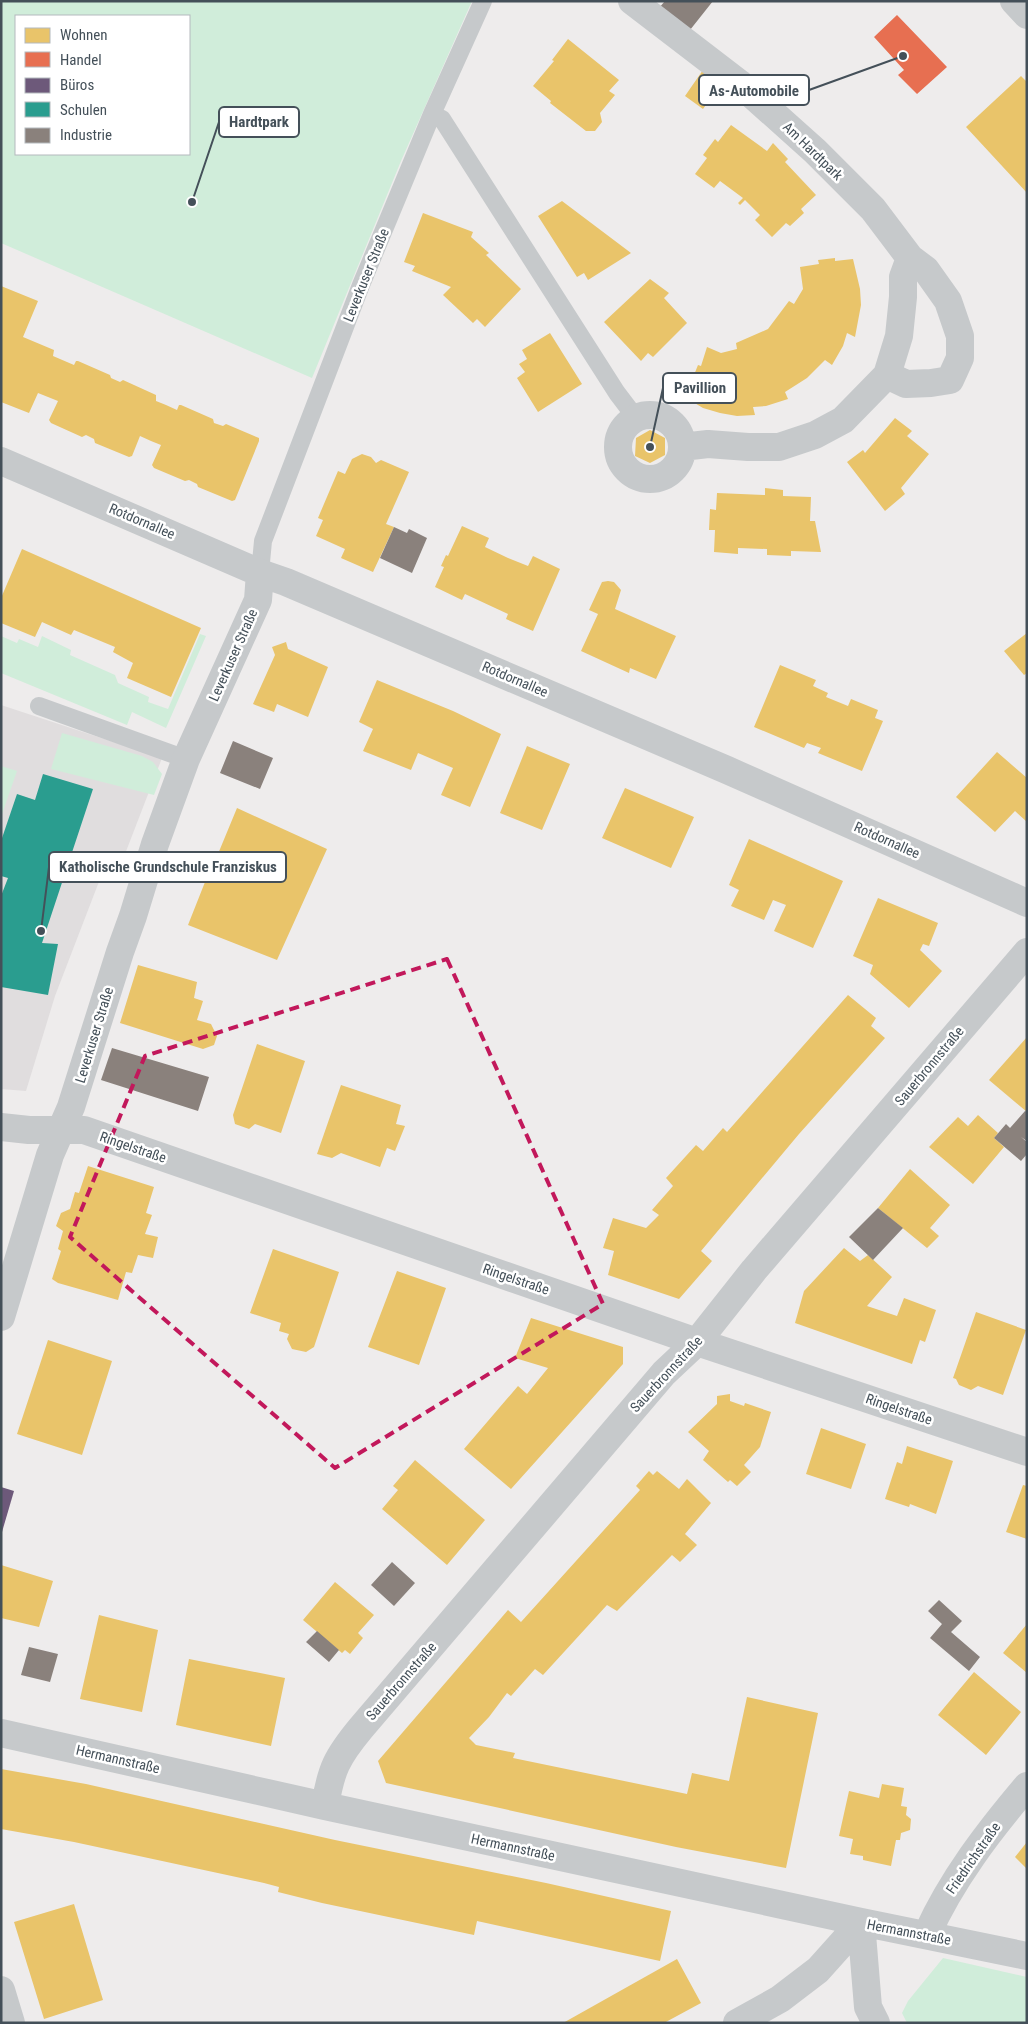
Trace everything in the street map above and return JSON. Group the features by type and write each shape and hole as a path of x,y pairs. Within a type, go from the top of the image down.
{"street":[{"name":"Am Hardtpark","path":"632,1 739,83 815,151 872,209 910,258 926,270 948,301 960,336 960,358 950,380 906,384 887,375"},
{"path":"1014,1 1027,15"},
{"path":"682,447 708,444 779,447 815,435 843,420 887,375 899,336 903,277 910,258"},
{"path":"646,415 667,419 675,426 680,436 682,447 678,462 666,475 644,478 633,474 625,466 620,457 618,445 621,434 627,425 636,418 646,415"},
{"name":"Rotdornallee","path":"1,461 260,573 286,582 727,770 1027,902"},
{"name":"Leverkuser Straße","path":"1,1317 50,1156 71,1107 120,952 134,916 155,844 186,759 258,600 260,573"},
{"name":"Sauerbronnstraße","path":"325,1806 330,1778 342,1751 664,1373 697,1342 754,1270 1027,952"},
{"name":"Ringelstraße","path":"1,1127 29,1130 84,1130 697,1342 1027,1452"},
{"name":"Hermannstraße","path":"1,1733 325,1806 1027,1956"},
{"name":"Friedrichstraße","path":"927,1934 939,1907 977,1847 1027,1786"},
{"path":"737,2023 780,1999 818,1970 861,1922"},
{"path":"861,1922 868,2007 876,2023"},
{"path":"1,1990 11,2023"}],"lane":[{"name":"Leverkuser Straße","path":"260,573 263,540 361,285 432,114 483,1"},
{"path":"432,114 442,119 617,393 636,418"},
{"path":"39,706 186,759"}],"highlighted area":[{"path":"447,959 603,1304 335,1468 70,1237 145,1056"}],"shaded area":[{"path":"1,705 162,758 120,867 105,866 55,996 26,1091 1,1089"}],"green space":[{"path":"1,1 472,1 401,161 312,378 1,243"},
{"path":"200,634 206,636 166,728 132,712 127,725 1,673 1,636 17,643 19,639 38,647 42,636 71,650 70,655 115,675 118,683 149,697 148,702 168,709"},
{"path":"62,733 142,756 153,762 162,774 154,795 51,769"},
{"path":"1,766 17,771 1,817"},
{"path":"943,1958 1027,1977 1027,2023 907,2023 902,2013 908,2001"}],"building: Wohnen":[{"path":"568,39 619,80 609,91 615,95 600,113 602,122 595,131 586,131 550,103 551,101 533,86 554,61 552,60"},
{"path":"703,70 721,84 703,109 685,96"},
{"path":"1021,76 1027,82 1027,193 966,127"},
{"path":"731,125 767,151 773,143 788,159 785,162 816,195 801,209 804,213 790,226 786,223 772,237 755,220 760,215 745,200 740,205 738,203 743,198 720,181 714,188 695,174 707,158 703,155 715,139 718,142"},
{"path":"562,201 631,253 588,280 584,273 577,277 538,216"},
{"path":"423,213 473,232 471,237 489,253 486,255 521,289 485,327 477,319 473,323 443,295 451,287 412,271 415,266 404,262"},
{"path":"835,258 835,261 853,259 860,289 861,305 855,337 847,333 843,346 832,365 825,360 807,378 785,392 788,399 766,406 753,407 755,415 737,416 720,413 703,408 688,399 694,381 692,380 698,365 701,366 707,347 721,353 737,349 736,343 768,329 789,301 794,304 803,289 800,267 819,264 818,260"},
{"path":"650,279 669,293 664,298 687,323 653,357 648,353 641,361 604,322"},
{"path":"1,286 38,301 23,337 54,350 53,356 74,365 78,361 110,375 111,378 120,382 123,380 156,395 156,401 177,410 179,405 181,405 213,419 214,423 223,426 226,424 259,438 235,500 232,501 198,487 197,484 189,480 185,481 154,468 152,465 161,445 140,436 132,456 129,457 95,443 94,439 86,435 82,437 51,423 49,420 58,401 38,393 29,413 1,402"},
{"path":"550,333 582,384 538,412 517,378 525,372 519,364 527,359 522,350"},
{"path":"895,418 912,431 907,436 929,454 901,488 905,494 885,511 847,462 863,450 865,453"},
{"path":"650,430 665,438 665,455 650,463 635,456 636,438"},
{"path":"362,454 371,457 376,463 381,460 409,472 386,524 394,527 373,572 341,558 345,549 316,536 323,520 318,518 338,471 345,474 352,459"},
{"path":"765,488 783,490 783,496 811,497 810,521 815,521 821,552 791,551 791,556 767,555 767,549 738,548 738,554 714,552 715,530 709,530 710,509 716,510 717,493 765,495"},
{"path":"462,526 489,538 485,547 508,558 528,566 533,556 560,569 533,631 506,619 508,614 465,594 462,600 435,587 444,567 441,566 446,555 448,556"},
{"path":"22,549 201,628 171,697 127,678 133,663 113,652 115,647 74,630 71,635 42,622 35,637 1,623 1,598"},
{"path":"602,582 614,582 621,590 615,609 676,636 656,679 630,668 629,673 581,651 598,614 589,610"},
{"path":"1027,633 1027,673 1024,675 1004,651"},
{"path":"286,642 288,649 328,667 308,717 277,704 274,712 253,704 275,655 272,647"},
{"path":"780,665 816,680 813,686 828,693 826,697 848,706 851,699 878,710 875,718 883,721 862,771 818,753 821,748 807,743 804,748 754,727"},
{"path":"377,680 453,711 501,734 470,807 441,795 453,768 418,753 411,770 363,751 373,729 359,722"},
{"path":"527,746 570,764 542,830 500,813"},
{"path":"997,752 1027,778 1027,822 1015,811 995,832 956,797"},
{"path":"625,788 694,817 671,868 602,838"},
{"path":"237,808 327,849 277,960 188,925 207,877 214,880 217,868 213,866"},
{"path":"749,839 843,881 813,948 774,931 786,905 773,900 764,920 731,906 739,890 729,885"},
{"path":"878,898 938,923 929,946 923,944 920,950 942,971 909,1008 870,974 873,965 853,956"},
{"path":"138,965 197,982 194,998 203,1001 197,1020 211,1024 217,1036 214,1045 203,1049 120,1023"},
{"path":"848,995 876,1018 871,1026 885,1038 799,1134 701,1251 712,1261 679,1299 608,1275 614,1251 603,1248 613,1218 646,1228 659,1215 652,1210 673,1186 666,1178 696,1145 703,1151 723,1128 727,1132"},
{"path":"1027,1037 1027,1112 989,1080"},
{"path":"257,1044 305,1061 281,1133 255,1124 249,1129 235,1124 233,1115"},
{"path":"341,1085 401,1105 396,1124 405,1126 395,1151 387,1148 380,1167 341,1153 332,1158 317,1154"},
{"path":"978,1115 998,1133 994,1138 1004,1147 973,1184 929,1147 958,1117 968,1126"},
{"path":"88,1166 154,1187 146,1213 152,1215 145,1234 158,1237 153,1258 138,1255 132,1273 126,1272 118,1300 58,1283 52,1279 61,1251 58,1249 63,1231 56,1226 61,1213 70,1209 75,1192 79,1193"},
{"path":"910,1169 950,1205 930,1228 939,1236 927,1248 878,1208"},
{"path":"844,1248 860,1261 868,1255 892,1277 867,1306 897,1316 904,1298 936,1310 925,1342 920,1340 912,1364 795,1323 804,1291"},
{"path":"273,1249 339,1272 314,1347 306,1352 292,1349 287,1339 289,1334 279,1331 281,1323 250,1313"},
{"path":"397,1271 446,1288 419,1365 368,1347"},
{"path":"976,1312 1026,1330 1003,1395 978,1386 971,1390 959,1385 956,1379 953,1378"},
{"path":"531,1318 623,1347 623,1364 511,1489 464,1449 518,1386 527,1394 548,1368 515,1358"},
{"path":"48,1340 112,1361 82,1455 17,1434"},
{"path":"730,1394 730,1401 744,1406 745,1403 771,1412 760,1447 744,1465 751,1472 737,1486 730,1480 728,1482 703,1460 709,1451 688,1432 717,1404 717,1396"},
{"path":"821,1428 866,1444 851,1489 806,1474"},
{"path":"907,1446 953,1461 936,1514 910,1504 909,1507 885,1499 897,1462 902,1464"},
{"path":"415,1460 485,1520 447,1565 382,1509 398,1490 393,1486"},
{"path":"649,1471 653,1475 657,1471 679,1489 687,1479 711,1503 685,1534 697,1545 680,1562 672,1555 617,1611 607,1605 543,1675 535,1669 511,1696 507,1693 489,1717 469,1738 476,1745 515,1753 513,1758 687,1794 692,1773 729,1781 747,1697 818,1713 786,1868 676,1847 386,1783 378,1761 508,1610 521,1622 640,1490 636,1486"},
{"path":"1023,1485 1027,1486 1027,1539 1006,1532"},
{"path":"1,1565 53,1581 39,1627 1,1618"},
{"path":"335,1582 374,1615 358,1633 363,1638 350,1654 345,1650 342,1653 303,1620"},
{"path":"99,1615 158,1630 142,1712 80,1699"},
{"path":"1027,1624 1027,1673 1003,1653"},
{"path":"189,1659 285,1678 271,1746 176,1725"},
{"path":"974,1672 1021,1712 986,1755 938,1715"},
{"path":"1,1769 86,1784 335,1840 546,1883 671,1911 660,1961 477,1921 474,1935 322,1903 278,1892 279,1887 264,1883 74,1842 1,1829"},
{"path":"882,1784 904,1788 901,1806 907,1807 906,1815 911,1819 910,1830 901,1833 900,1840 896,1840 891,1866 863,1860 863,1856 850,1854 853,1839 839,1836 849,1791 879,1798"},
{"path":"1027,1842 1027,1869 1015,1857"},
{"path":"74,1904 103,2000 44,2019 14,1922"},
{"path":"677,1959 701,2003 664,2023 563,2023"}],"building: Handel":[{"path":"897,15 947,67 917,94 898,75 904,70 874,37"}],"building: Büros":[{"path":"1,1487 14,1491 2,1532 1,1532"}],"building: Schulen":[{"path":"43,774 93,789 42,943 58,944 48,995 1,987 1,896 8,878 1,876 1,841 17,794 35,800"}],"building: Industrie":[{"path":"665,1 713,1 690,30 659,8"},
{"path":"394,527 407,533 409,529 427,538 412,573 380,558"},
{"path":"233,741 273,758 260,789 220,773"},
{"path":"112,1048 209,1077 198,1111 101,1080"},
{"path":"1025,1111 1027,1112 1027,1141 1021,1137 1027,1142 1027,1154 1021,1161 994,1138 1006,1124 1010,1128"},
{"path":"878,1208 903,1228 873,1260 849,1237"},
{"path":"392,1562 415,1583 394,1606 371,1585"},
{"path":"939,1600 962,1621 951,1632 980,1657 969,1671 930,1638 942,1624 928,1611"},
{"path":"317,1631 339,1650 329,1662 306,1642"},
{"path":"29,1647 58,1654 50,1682 21,1675"}],"place":[{"name":"As-Automobile","path":"903,56"},
{"name":"Hardtpark","path":"192,202"},
{"name":"Pavillion","path":"650,447"},
{"name":"Katholische Grundschule Franziskus","path":"41,931"}]}
